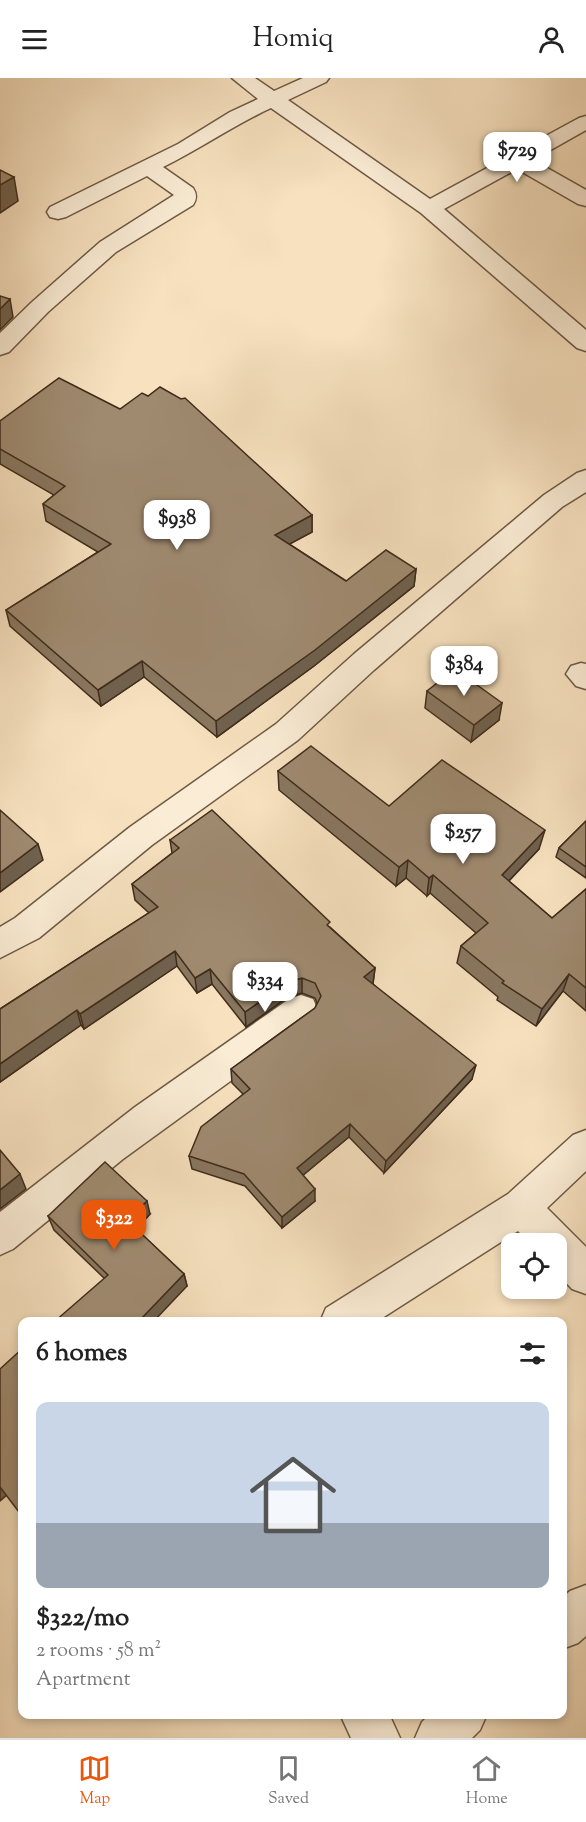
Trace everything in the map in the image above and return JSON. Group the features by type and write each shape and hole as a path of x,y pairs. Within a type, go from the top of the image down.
{"street":[{"path":"242,78 429,208 586,343"},
{"path":"58,212 185,148 237,116 319,78"},
{"path":"429,208 585,123"},
{"path":"517,160 586,199"},
{"path":"0,347 40,307 108,247 185,200 185,193 147,166"},
{"path":"0,944 27,928 141,836 287,732 364,662 552,501 586,479"},
{"path":"0,1236 34,1206 151,1115 301,1010"},
{"path":"348,1317 521,1207 586,1147"},
{"path":"521,1207 546,1233"},
{"path":"567,1255 586,1275"},
{"path":"567,1623 586,1606"},
{"path":"366,1719 377,1738"},
{"path":"438,1738 459,1719"}],"building":[{"path":"0,170 14,177 0,185"},
{"path":"0,296 10,299 0,309"},
{"path":"59,378 120,409 142,393 148,396 160,387 181,399 185,398 312,515 275,535 346,581 386,550 416,569 315,650 216,721 142,661 98,690 6,610 111,544 43,504 65,486 0,449 0,421"},
{"path":"455,669 502,703 474,725 427,691"},
{"path":"311,746 389,806 442,760 545,830 502,875 552,918 586,889 586,988 569,974 542,1009 502,983 504,981 461,946 488,923 433,875 429,878 408,860 399,867 278,771"},
{"path":"0,810 38,844 0,873"},
{"path":"212,810 330,922 327,925 375,968 364,977 476,1065 386,1161 350,1124 297,1168 315,1189 282,1217 244,1174 189,1156 201,1127 250,1089 231,1069 315,1008 321,996 315,983 302,978 288,982 245,1012 210,969 195,978 175,951 80,1014 77,1010 0,1064 0,1009 158,907 132,884 179,848 170,840"},
{"path":"586,821 586,867 559,848"},
{"path":"0,1150 20,1174 0,1190"},
{"path":"105,1162 147,1201 127,1220 184,1274 143,1317 60,1317 108,1275 48,1216"},
{"path":"18,1353 18,1511 0,1487 0,1369"}]}
